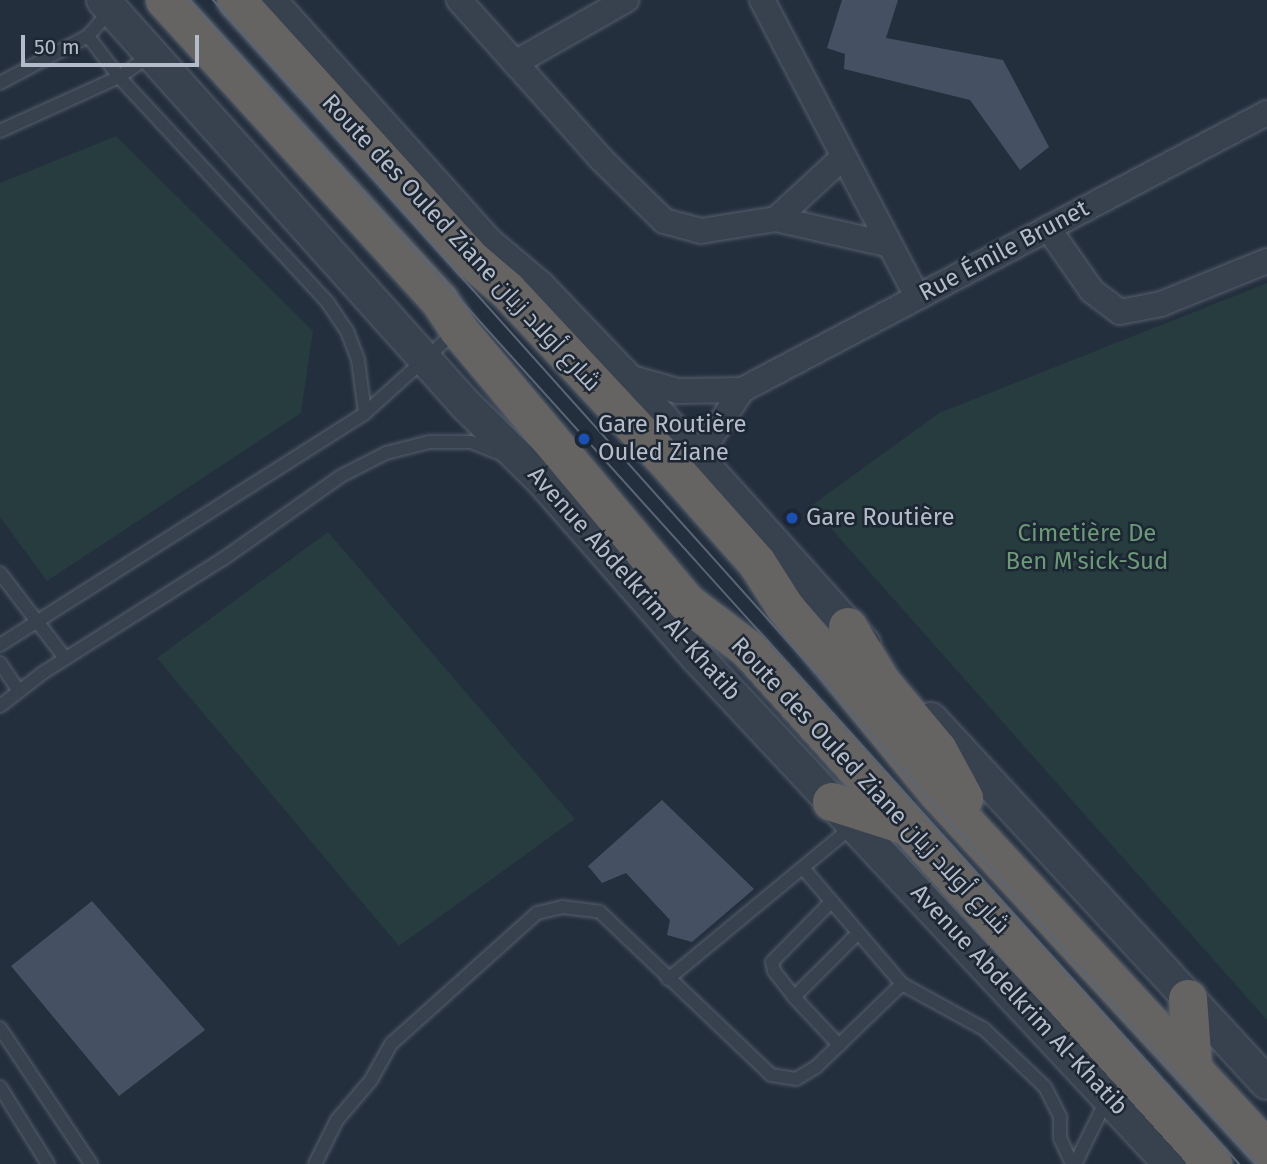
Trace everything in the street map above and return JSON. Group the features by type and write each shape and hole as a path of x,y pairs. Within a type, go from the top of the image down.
{"highway":[{"name":"Route des Ouled Ziane شارع أولاد زيان","path":"165,0 440,301 458,329 686,602 748,649 1213,1164"},
{"name":"Route des Ouled Ziane شارع أولاد زيان","path":"236,0 473,261 523,288 757,563 785,607 985,845 1194,1067 1267,1149"},
{"path":"848,627 882,683 938,750 985,845"},
{"path":"843,814 909,827"},
{"path":"1188,999 1194,1067"}],"street":[{"path":"269,0 488,244 523,288 623,375 848,627 1267,1083"},
{"path":"459,0 601,159 664,221 701,231 776,219 886,244"},
{"path":"515,63 626,0"},
{"path":"762,0 886,244 917,297"},
{"name":"Avenue Abdelkrim Al-Khatib","path":"107,5 426,360 542,480 697,657 1109,1094 1170,1164"},
{"name":"Rue Émile Brunet","path":"623,375 678,391 742,390 1267,113"},
{"path":"776,219 842,159"},
{"path":"1048,228 1092,290 1120,312 1161,304 1267,261"},
{"name":"Rue Émile Brunet","path":"702,461 710,439 742,390"}],"lane":[{"path":"0,83 88,36 107,5"},
{"path":"88,36 119,77 328,303 347,331 358,360 365,412"},
{"path":"0,131 119,77 152,54"},
{"path":"0,645 365,412 458,329"},
{"path":"0,706 18,690 65,658 223,559 341,476 386,453 429,442 471,442 491,448 542,480"},
{"path":"0,573 65,658"},
{"path":"0,663 18,690"},
{"path":"668,979 803,869 843,814"},
{"path":"803,869 902,984 984,1029 1045,1087 1060,1117 1060,1138 1073,1164"},
{"path":"831,902 772,962 774,971 794,997 839,1045"},
{"path":"316,1164 337,1120 371,1080 391,1044 537,913 562,907 600,912 771,1075 796,1079 839,1045 902,984"},
{"path":"794,997 858,933"},
{"path":"0,1028 91,1164"},
{"path":"0,1087 48,1164"},
{"path":"1073,1164 1109,1094"}],"green space":[{"path":"116,136 313,331 301,413 47,581 0,517 0,183"},
{"name":"Cimetière De Ben M'sick-Sud","path":"1267,283 1267,1020 811,506 939,413"},
{"path":"328,532 575,819 399,946 157,658"}],"building":[{"path":"842,0 898,0 886,38 1003,60 1049,147 1020,170 970,100 844,69 845,54 827,48"},
{"path":"662,800 754,889 692,942 667,935 670,920 626,873 602,883 588,866"},
{"path":"92,901 205,1030 119,1096 11,966"}],"tram line":[{"path":"190,0 1239,1164"},
{"path":"213,0 1256,1164"}],"place":[{"name":"Gare Routière Ouled Ziane","path":"584,439"},
{"name":"Gare Routière","path":"792,518"}]}
